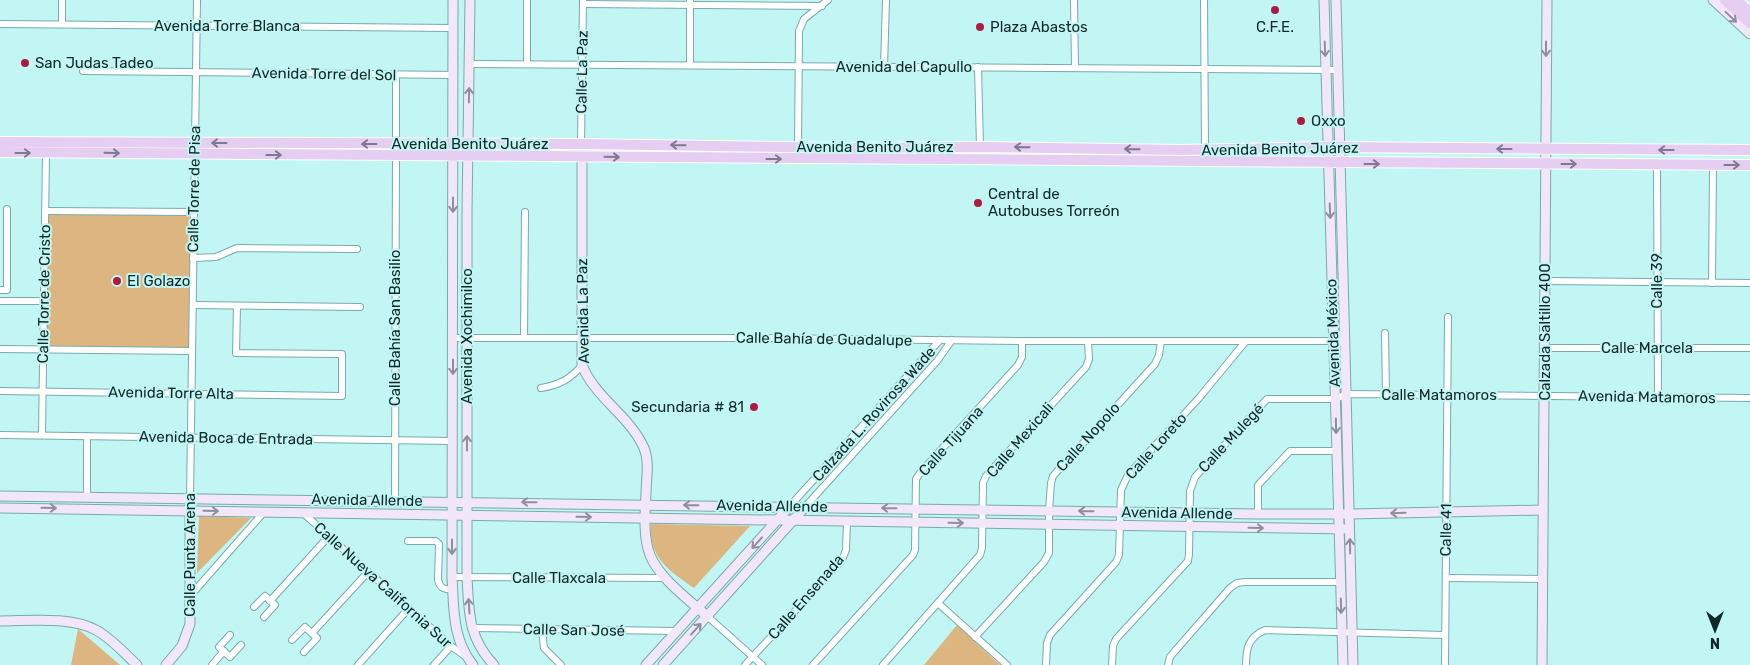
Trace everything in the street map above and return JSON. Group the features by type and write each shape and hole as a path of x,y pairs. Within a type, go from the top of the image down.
{"main road":[{"path":"1725,0 1750,23"},
{"path":"1736,0 1750,12"},
{"name":"Avenida Benito Juárez","path":"0,142 580,144 1181,150 1328,147 1750,150"},
{"path":"46,153 54,148 104,143"},
{"path":"727,146 727,158"},
{"path":"918,160 930,155 967,154 980,147 986,161"},
{"path":"1163,162 1167,155 1181,150"},
{"name":"Avenida Benito Juárez","path":"0,152 986,161 1750,165"}],"street":[{"path":"62,0 62,24"},
{"name":"Calle Torre de Pisa","path":"190,437 197,0"},
{"name":"Avenida Xochimilco","path":"453,0 452,577 454,622 458,640 465,656 472,665"},
{"name":"Avenida Xochimilco","path":"470,0 467,577 471,628 482,650 494,665"},
{"path":"526,0 527,64"},
{"path":"798,146 799,31 801,24 810,13 828,0"},
{"path":"884,67 886,0"},
{"path":"1074,0 1074,68"},
{"path":"1204,0 1205,149"},
{"name":"Avenida México","path":"1324,0 1343,665"},
{"name":"Avenida México","path":"1336,0 1353,665"},
{"name":"Calzada Saltillo 400","path":"1542,665 1547,0"},
{"path":"1713,0 1750,34"},
{"path":"583,2 690,2 822,6"},
{"name":"Calle La Paz","path":"580,144 583,2"},
{"path":"690,2 690,65"},
{"name":"Avenida Torre Blanca","path":"0,24 453,28"},
{"name":"Avenida del Capullo","path":"469,64 1338,70"},
{"path":"978,68 980,147"},
{"name":"Avenida Torre del Sol","path":"83,71 453,75"},
{"path":"396,74 396,144"},
{"name":"Calle Torre de Cristo","path":"42,435 46,153"},
{"name":"Calle Bahía San Basilio","path":"395,501 396,155"},
{"name":"Avenida La Paz","path":"582,157 582,365 592,384 637,435 644,449 647,462 645,518 650,556 666,578 762,665"},
{"name":"Calle 39","path":"1657,165 1658,397"},
{"path":"1712,282 1713,165"},
{"path":"0,290 7,290 4,233 7,209"},
{"path":"45,211 194,212"},
{"path":"524,338 525,212"},
{"path":"193,258 216,257 237,248 357,249"},
{"path":"1545,281 1750,283"},
{"path":"0,301 44,301"},
{"path":"193,305 360,307"},
{"name":"Avenida Torre Alta","path":"0,391 342,396 342,354 236,353 237,306"},
{"name":"Calle 41","path":"1445,665 1448,317"},
{"path":"1385,333 1386,394"},
{"name":"Calle Bahía de Guadalupe","path":"453,338 1345,341"},
{"name":"Calzada L. Rovirosa Wade","path":"646,665 940,340"},
{"name":"Calzada L. Rovirosa Wade","path":"663,665 937,361 952,340"},
{"name":"Calle Tijuana","path":"813,665 913,555 915,550 916,479 1018,365 1022,357 1022,341"},
{"name":"Calle Mexicali","path":"883,665 939,604 980,555 982,548 983,483 986,476 1086,367 1089,358 1088,341"},
{"name":"Calle Nopolo","path":"975,636 1044,562 1049,553 1050,483 1053,476 1155,364 1159,355 1161,341"},
{"name":"Calle Loreto","path":"1046,665 1047,643 1050,635 1116,562 1121,549 1121,490 1128,475 1199,398 1246,341"},
{"name":"Calle Marcela","path":"1544,348 1750,348"},
{"path":"0,349 192,351"},
{"path":"541,388 565,382 582,365"},
{"name":"Calle Matamoros","path":"1336,399 1346,394 1544,396"},
{"name":"Avenida Matamoros","path":"1544,396 1750,398"},
{"name":"Calle Mulegé","path":"1112,665 1113,646 1116,639 1188,561 1190,554 1190,491 1195,477 1267,399 1336,399"},
{"name":"Avenida Boca de Entrada","path":"0,435 452,440"},
{"path":"87,436 87,497"},
{"name":"Calle Punta Arena","path":"166,665 182,646 190,624 190,437"},
{"path":"1258,514 1258,485 1290,451 1337,451"},
{"name":"Avenida Allende","path":"0,496 1258,514 1543,510"},
{"name":"Avenida Allende","path":"0,508 1349,529"},
{"path":"190,596 264,512"},
{"name":"Calle Nueva California Sur","path":"302,512 451,646 465,656"},
{"name":"Calle Ensenada","path":"745,665 842,560 846,550 847,521"},
{"path":"270,600 329,536"},
{"path":"408,541 436,541 439,544 438,580 443,588 453,590"},
{"path":"312,633 368,572"},
{"name":"Calle Tlaxcala","path":"452,577 666,578"},
{"path":"1446,578 1543,579"},
{"path":"1168,665 1174,651 1230,588 1237,583 1340,582"},
{"path":"254,607 265,596 270,600 275,605 264,617"},
{"path":"939,604 1007,665"},
{"path":"358,665 408,608"},
{"path":"0,621 60,621 86,625 109,640 137,665"},
{"path":"292,640 306,627 318,638 304,652"},
{"name":"Calle San José","path":"471,628 676,631"},
{"path":"542,629 544,648 561,665"},
{"path":"1246,665 1246,649 1249,643 1252,638 1265,630 1445,635"},
{"path":"230,635 219,647 224,652 230,657 241,645"},
{"path":"434,665 451,646"},
{"path":"212,665 224,652"}],"shaded area":[{"name":"El Golazo","path":"48,213 190,216 190,348 46,347"},
{"path":"199,516 251,518 197,573"},
{"path":"651,524 750,526 694,588 668,569 662,562 653,546"},
{"path":"957,625 1000,665 924,665"},
{"path":"78,629 120,665 71,665"}],"place":[{"name":"C.F.E.","path":"1275,10"},
{"name":"Plaza Abastos","path":"980,27"},
{"name":"San Judas Tadeo","path":"25,63"},
{"name":"Oxxo","path":"1301,121"},
{"name":"Central de Autobuses Torreón","path":"978,203"},
{"name":"El Golazo","path":"117,281"},
{"name":"Secundaria # 81","path":"754,407"}]}
